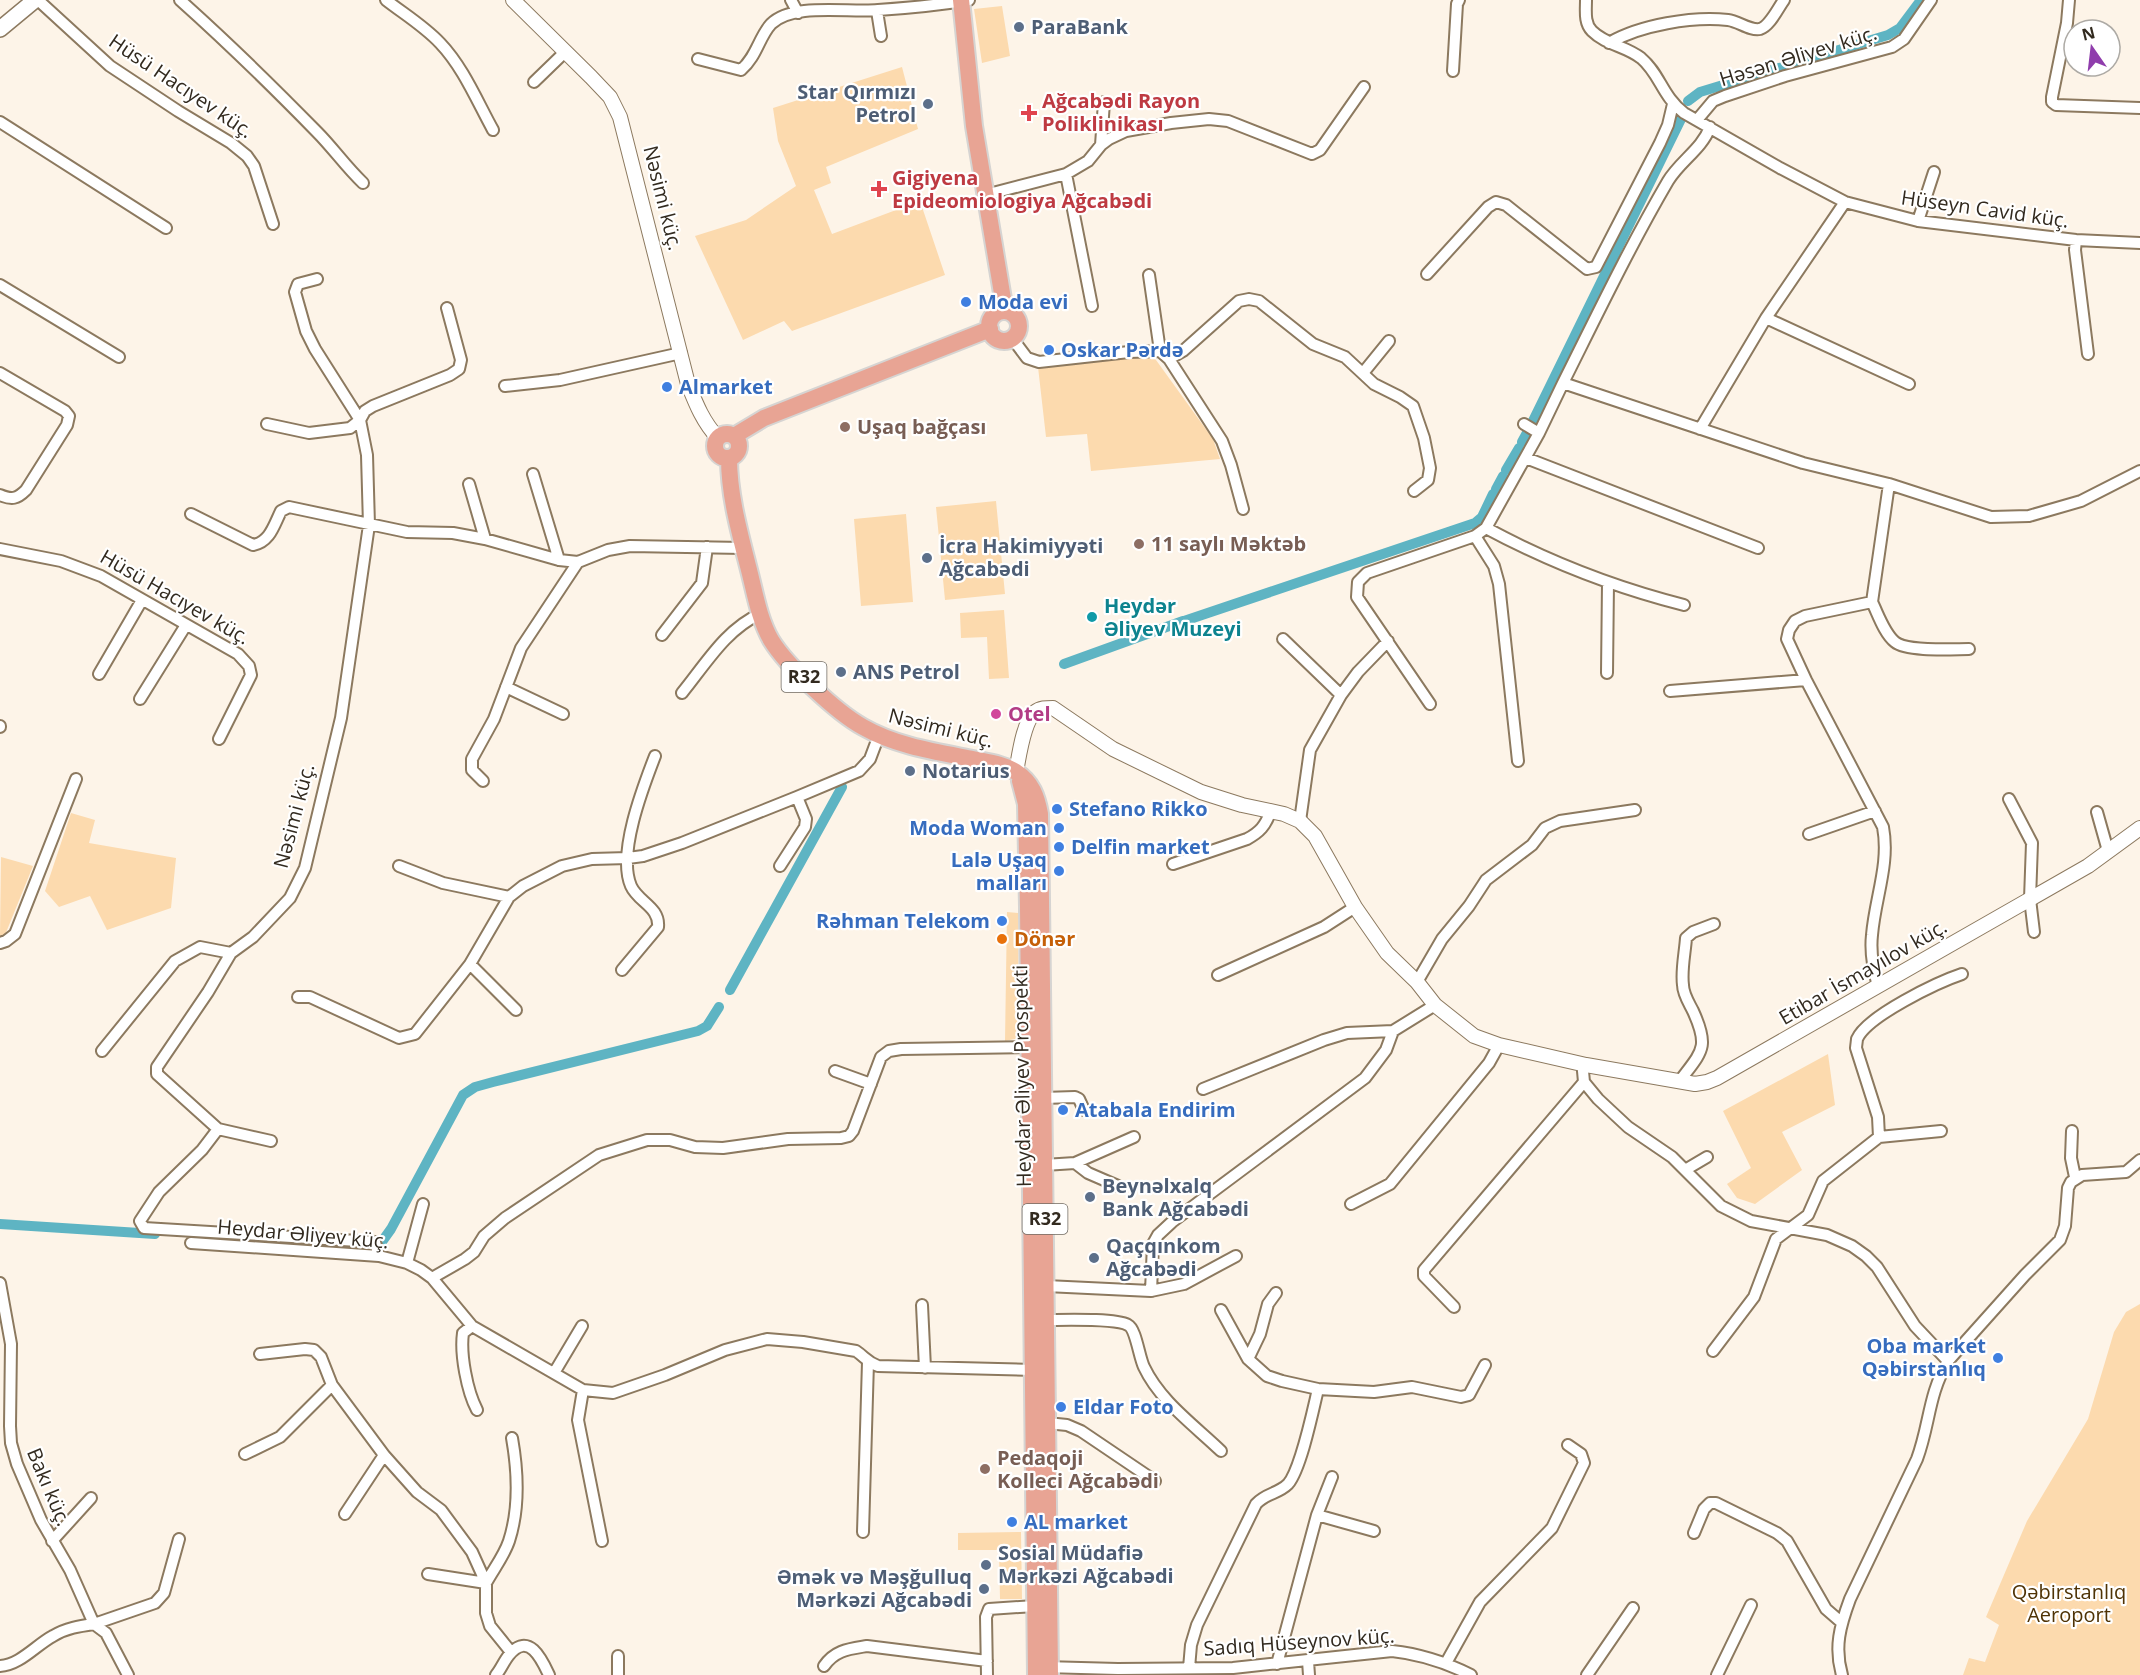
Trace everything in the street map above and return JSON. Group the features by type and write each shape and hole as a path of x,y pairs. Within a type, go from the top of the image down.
{"main road":[{"name":"Hüsü Hacıyev küç.","path":"0,29 36,0"},
{"path":"964,0 974,126 1005,311"},
{"path":"1005,311 1014,315 1018,320 1018,330 1012,338 1001,340 996,338 990,329 990,324 995,315 1005,311"},
{"path":"726,437 764,418 990,329"},
{"name":"Nəsimi küç.","path":"726,437 716,443 718,454 729,458 732,495 743,548 760,614 772,641 804,677 849,717 879,735 928,750 1003,766 1016,772"},
{"name":"R32","path":"1016,772 1026,804 1035,1606 1043,1671"},
{"name":"Heydar Əliyev Prospekti","path":"1016,772 1032,787 1040,814 1047,1423 1043,1671"}],"street":[{"name":"Hüsü Hacıyev küç.","path":"36,0 110,66 231,143 247,156 254,166 273,224"},
{"path":"180,0 319,134 346,167 363,183"},
{"path":"386,0 441,44 455,62 493,130"},
{"name":"Nəsimi küç.","path":"513,0 610,97 620,117 688,384 708,428 726,437"},
{"path":"791,0 798,12"},
{"path":"698,59 741,70 750,62 770,25 786,15 798,12 877,11 964,0"},
{"path":"1453,71 1459,0"},
{"path":"1427,274 1488,207 1496,202 1506,205 1587,269 1596,267 1660,143 1668,125 1673,104 1652,68 1642,58 1629,49 1609,43 1593,32 1587,24 1586,0"},
{"path":"1609,43 1632,33 1696,19 1730,20 1760,29 1784,0"},
{"name":"Həsən Əliyev küç.","path":"1697,120 1713,102 1725,96 1785,76 1892,47 1904,39 1931,0"},
{"path":"2069,0 2067,23 2052,102 2056,105 2140,108"},
{"path":"877,11 881,36"},
{"path":"534,82 565,52"},
{"path":"985,195 1066,174 1088,161 1101,145 1126,131 1209,119 1228,121 1312,154 1320,150 1364,87"},
{"path":"1101,145 1104,102"},
{"name":"Hüseyn Cavid küç.","path":"1673,104 1780,168 1845,202 1918,221 2076,240 2140,243"},
{"path":"0,122 166,228"},
{"path":"1430,704 1357,597 1358,582 1367,573 1475,536 1486,528 1526,458 1601,307 1670,178 1706,138 1710,127"},
{"path":"1918,221 1934,172"},
{"path":"1066,174 1092,306"},
{"path":"1700,429 1766,318 1845,202"},
{"path":"2076,240 2075,250 2088,354"},
{"path":"1149,275 1160,351 1169,359 1222,441 1243,509"},
{"name":"Nəsimi küç.","path":"231,952 253,937 290,898 305,868 341,718 369,525 367,455 360,420 315,349 306,331 295,292 298,284 317,279"},
{"path":"0,285 118,357"},
{"path":"1169,359 1183,351 1239,302 1249,298 1259,302 1313,344 1345,357 1374,384 1413,406 1424,438 1430,468 1428,480 1414,491"},
{"path":"267,424 309,433 350,428 360,420 365,411 373,406 450,375 459,369 461,360 447,308"},
{"path":"1766,318 1909,384"},
{"path":"1012,338 1027,357 1039,362 1129,352 1160,351"},
{"path":"1363,373 1389,341"},
{"path":"505,386 560,380 681,353"},
{"path":"0,373 65,411 69,416 67,425 26,490 18,498 10,499 0,495"},
{"path":"1563,383 1803,463 1889,484 1991,517 2029,516 2081,501 2140,471"},
{"path":"1524,424 1539,433"},
{"path":"1526,458 1758,548"},
{"path":"533,474 559,560"},
{"path":"469,484 485,539"},
{"path":"1889,484 1872,602 1896,644 1907,647 1970,649"},
{"path":"190,514 253,545 261,544 267,539 281,511 289,507 407,532 453,533 485,539 559,560 578,562 608,550 630,546 743,548"},
{"path":"1486,528 1532,553 1608,583 1684,605"},
{"path":"1475,536 1494,566 1499,584 1518,761"},
{"path":"662,635 702,583 707,547"},
{"name":"Hüsü Hacıyev küç.","path":"0,549 62,561 101,576 238,654 249,666 251,675 219,739"},
{"path":"483,781 472,770 472,759 494,719 521,648 578,562"},
{"path":"1607,673 1608,583"},
{"path":"99,674 142,600"},
{"path":"1872,602 1805,615 1795,621 1789,630 1787,639 1883,827 1887,844 1886,860 1872,933 1871,955 1878,986"},
{"path":"682,693 729,635 741,624 760,614"},
{"path":"140,699 186,625"},
{"path":"1283,639 1341,695"},
{"path":"1016,772 1030,717 1043,708 1053,708 1113,748 1191,787 1242,806 1284,814 1300,821 1311,750 1341,695 1358,672 1388,641"},
{"path":"1670,691 1806,680"},
{"path":"506,687 563,714"},
{"path":"298,997 310,997 399,1038 415,1034 470,964 509,897 523,886 562,866 592,859 644,855 682,843 859,771 870,759 879,735"},
{"path":"622,970 658,927 659,919 656,913 632,888 627,873 638,801 656,756"},
{"path":"0,943 15,934 76,779"},
{"path":"780,866 805,827 806,819 797,797"},
{"path":"2009,799 2032,843 2030,899 2034,932"},
{"path":"1417,982 1442,939 1469,906 1486,880 1532,845 1545,828 1560,821 1635,810"},
{"path":"1809,834 1875,811"},
{"path":"2097,812 2108,851"},
{"path":"1173,864 1258,833 1266,824 1270,813"},
{"name":"Etibar İsmayılov küç.","path":"1300,821 1315,836 1354,907 1387,953 1417,982 1435,1005 1474,1036 1499,1045 1586,1065 1695,1084 1717,1078 2088,866 2140,828"},
{"path":"399,866 443,883 509,897"},
{"path":"1218,975 1324,927 1354,907"},
{"path":"1679,1082 1700,1052 1703,1040 1702,1031 1686,997 1683,985 1686,938 1693,932 1713,924"},
{"path":"102,1051 175,961 200,948 231,952 208,992 157,1067 157,1074 218,1129 271,1141"},
{"path":"470,964 516,1010"},
{"path":"1879,1137 1878,1117 1856,1048 1857,1039 1865,1028 1885,1014 1939,982 1962,974"},
{"path":"1203,1089 1324,1040 1347,1033 1393,1031 1435,1005"},
{"path":"1151,1291 1153,1244 1158,1235 1172,1222 1365,1078 1386,1050 1393,1031"},
{"path":"1351,1204 1390,1184 1489,1063 1499,1045"},
{"path":"432,1278 474,1252 484,1236 505,1218 599,1155 647,1140 670,1140 695,1147 723,1148 788,1139 849,1136 854,1131 881,1057 890,1051 1028,1047"},
{"path":"1586,1065 1583,1071 1584,1082 1628,1127 1672,1157 1721,1206 1751,1221 1827,1235 1852,1246 1866,1256 1877,1267 1916,1326 1948,1361"},
{"path":"835,1071 871,1084"},
{"path":"1454,1307 1424,1276 1424,1270 1584,1082"},
{"path":"1043,1098 1075,1097 1079,1099 1084,1110"},
{"path":"218,1129 202,1150 159,1192 140,1221 144,1228 375,1242 379,1256"},
{"path":"1713,1351 1754,1297 1776,1239 1808,1215 1823,1181 1879,1137 1941,1131"},
{"path":"2072,1131 2071,1158 2075,1177"},
{"path":"1044,1165 1075,1163 1134,1137"},
{"path":"1684,1170 1707,1157"},
{"path":"1842,1675 1837,1652 1841,1622 1917,1459 1924,1441 1934,1389 1948,1361 2012,1289 2060,1240 2065,1226 2068,1188 2075,1177 2126,1172 2140,1160"},
{"path":"1075,1163 1088,1173 1118,1186"},
{"path":"407,1263 423,1204"},
{"name":"Heydar Əliyev küç.","path":"191,1243 379,1256 407,1263 432,1278 472,1326 583,1389 613,1393 666,1375 725,1350 767,1339 856,1351 868,1362 878,1366 1033,1370"},
{"path":"1046,1286 1151,1291 1184,1284 1236,1256"},
{"name":"Bakı küç.","path":"0,1283 11,1344 11,1443 21,1473 52,1541 70,1570 94,1624 106,1633 128,1675"},
{"path":"1248,1359 1260,1334 1268,1304 1276,1293"},
{"path":"922,1305 925,1368"},
{"path":"1221,1310 1248,1359 1267,1376 1318,1389 1374,1392 1412,1387 1461,1397 1468,1395 1485,1365"},
{"path":"1046,1320 1114,1322 1126,1324 1133,1329 1143,1365 1156,1389 1221,1450"},
{"path":"472,1326 463,1333 461,1345 472,1401 477,1410"},
{"path":"554,1373 582,1326"},
{"path":"260,1354 305,1349 314,1350 321,1357 332,1385 384,1455 417,1492 441,1510 472,1552 486,1583 486,1613 490,1626 511,1652"},
{"path":"863,1532 868,1362"},
{"path":"245,1455 280,1437 332,1385"},
{"path":"583,1389 578,1420 602,1541"},
{"name":"Sadıq Hüseynov küç.","path":"1189,1668 1191,1645 1197,1624 1256,1504 1263,1496 1280,1491 1290,1481 1307,1437 1318,1389"},
{"path":"1047,1423 1067,1425 1081,1431 1155,1481"},
{"path":"486,1583 508,1542 517,1498 516,1464 512,1438"},
{"path":"1446,1663 1480,1602 1551,1528 1584,1463 1581,1454 1568,1445"},
{"path":"345,1514 384,1455"},
{"path":"1277,1664 1317,1515 1332,1477"},
{"path":"52,1541 91,1498"},
{"path":"1694,1533 1704,1509 1710,1503 1716,1503 1777,1533 1787,1540 1826,1610 1841,1622"},
{"path":"1317,1515 1374,1531"},
{"path":"0,1666 14,1663 52,1636 63,1631 94,1624 155,1603 164,1593 179,1539"},
{"path":"428,1574 486,1583"},
{"path":"1717,1675 1751,1605"},
{"path":"987,1675 986,1617 989,1609 1035,1606"},
{"path":"1587,1675 1633,1608"},
{"path":"824,1666 831,1656 848,1649 867,1646 987,1661"},
{"path":"496,1675 511,1652 517,1648 532,1648 539,1654 549,1675"},
{"name":"Sadıq Hüseynov küç.","path":"1043,1671 1189,1668 1233,1672 1277,1664 1392,1651 1416,1654 1446,1663 1471,1675"},
{"path":"618,1656 618,1675"},
{"path":"1308,1661 1309,1675"}],"green space":[{"path":"1002,6 1010,56 982,63 974,9"},
{"path":"902,67 918,129 826,167 831,183 814,190 832,234 920,201 945,275 792,331 784,321 743,340 695,236 746,220 796,186 778,141 773,108"},
{"path":"1150,355 1156,360 1213,439 1220,459 1091,471 1087,434 1046,437 1038,367"},
{"path":"996,501 1005,594 945,600 936,507"},
{"path":"906,514 913,602 861,606 854,519"},
{"path":"1004,610 1009,678 989,679 987,637 961,638 960,613"},
{"path":"71,813 95,820 89,843 176,858 171,908 107,930 90,896 59,907 45,891"},
{"path":"1,857 33,866 5,935 0,936"},
{"path":"1007,912 1018,913 1019,1038 1005,1041"},
{"path":"1828,1054 1835,1105 1782,1132 1802,1170 1755,1204 1737,1198 1727,1184 1751,1168 1723,1111"},
{"name":"Qəbirstanlıq Aeroport","path":"2140,1304 2140,1675 1963,1675 1969,1658 1985,1662 1999,1625 1986,1617 2027,1521 2088,1419 2114,1332 2126,1312"},
{"path":"1021,1532 1022,1599 1000,1599 999,1550 958,1550 958,1533"}],"waterway":[{"path":"1688,101 1700,92 1888,35 1900,28 1921,0"},
{"path":"1532,423 1681,119"},
{"path":"1522,442 1528,431"},
{"path":"1506,470 1519,448"},
{"path":"1496,489 1503,476"},
{"path":"1184,621 1475,523 1482,517 1493,494"},
{"path":"1064,664 1183,621"},
{"path":"730,990 842,787"},
{"path":"381,1243 391,1229 463,1095 475,1087 493,1082 698,1031 707,1026 719,1007"},
{"path":"0,1224 155,1234"}],"place":[{"name":"ParaBank","path":"1019,27"},
{"name":"Star Qırmızı Petrol","path":"928,104"},
{"name":"Ağcabədi Rayon Poliklinikası","path":"1029,113"},
{"name":"Gigiyena Epideomiologiya Ağcabədi","path":"879,189"},
{"name":"Moda evi","path":"966,302"},
{"name":"Oskar Pərdə","path":"1049,350"},
{"name":"Almarket","path":"667,387"},
{"name":"Uşaq bağçası","path":"845,427"},
{"name":"11 saylı Məktəb","path":"1139,544"},
{"name":"İcra Hakimiyyəti Ağcabədi","path":"927,558"},
{"name":"Heydər Əliyev Muzeyi","path":"1092,617"},
{"name":"ANS Petrol","path":"841,672"},
{"name":"Otel","path":"996,714"},
{"name":"Notarius","path":"910,771"},
{"name":"Stefano Rikko","path":"1057,809"},
{"name":"Moda Woman","path":"1059,828"},
{"name":"Delfin market","path":"1059,847"},
{"name":"Lalə Uşaq malları","path":"1059,871"},
{"name":"Rəhman Telekom","path":"1002,921"},
{"name":"Dönər","path":"1002,939"},
{"name":"Atabala Endirim","path":"1063,1110"},
{"name":"Beynəlxalq Bank Ağcabədi","path":"1090,1197"},
{"name":"Qaçqınkom Ağcabədi","path":"1094,1258"},
{"name":"Oba market Qəbirstanlıq","path":"1998,1358"},
{"name":"Eldar Foto","path":"1061,1407"},
{"name":"Pedaqoji Kolleci Ağcabədi","path":"985,1469"},
{"name":"AL market","path":"1012,1522"},
{"name":"Sosial Müdafiə Mərkəzi Ağcabədi","path":"986,1565"},
{"name":"Əmək və Məşğulluq Mərkəzi Ağcabədi","path":"984,1589"}]}
